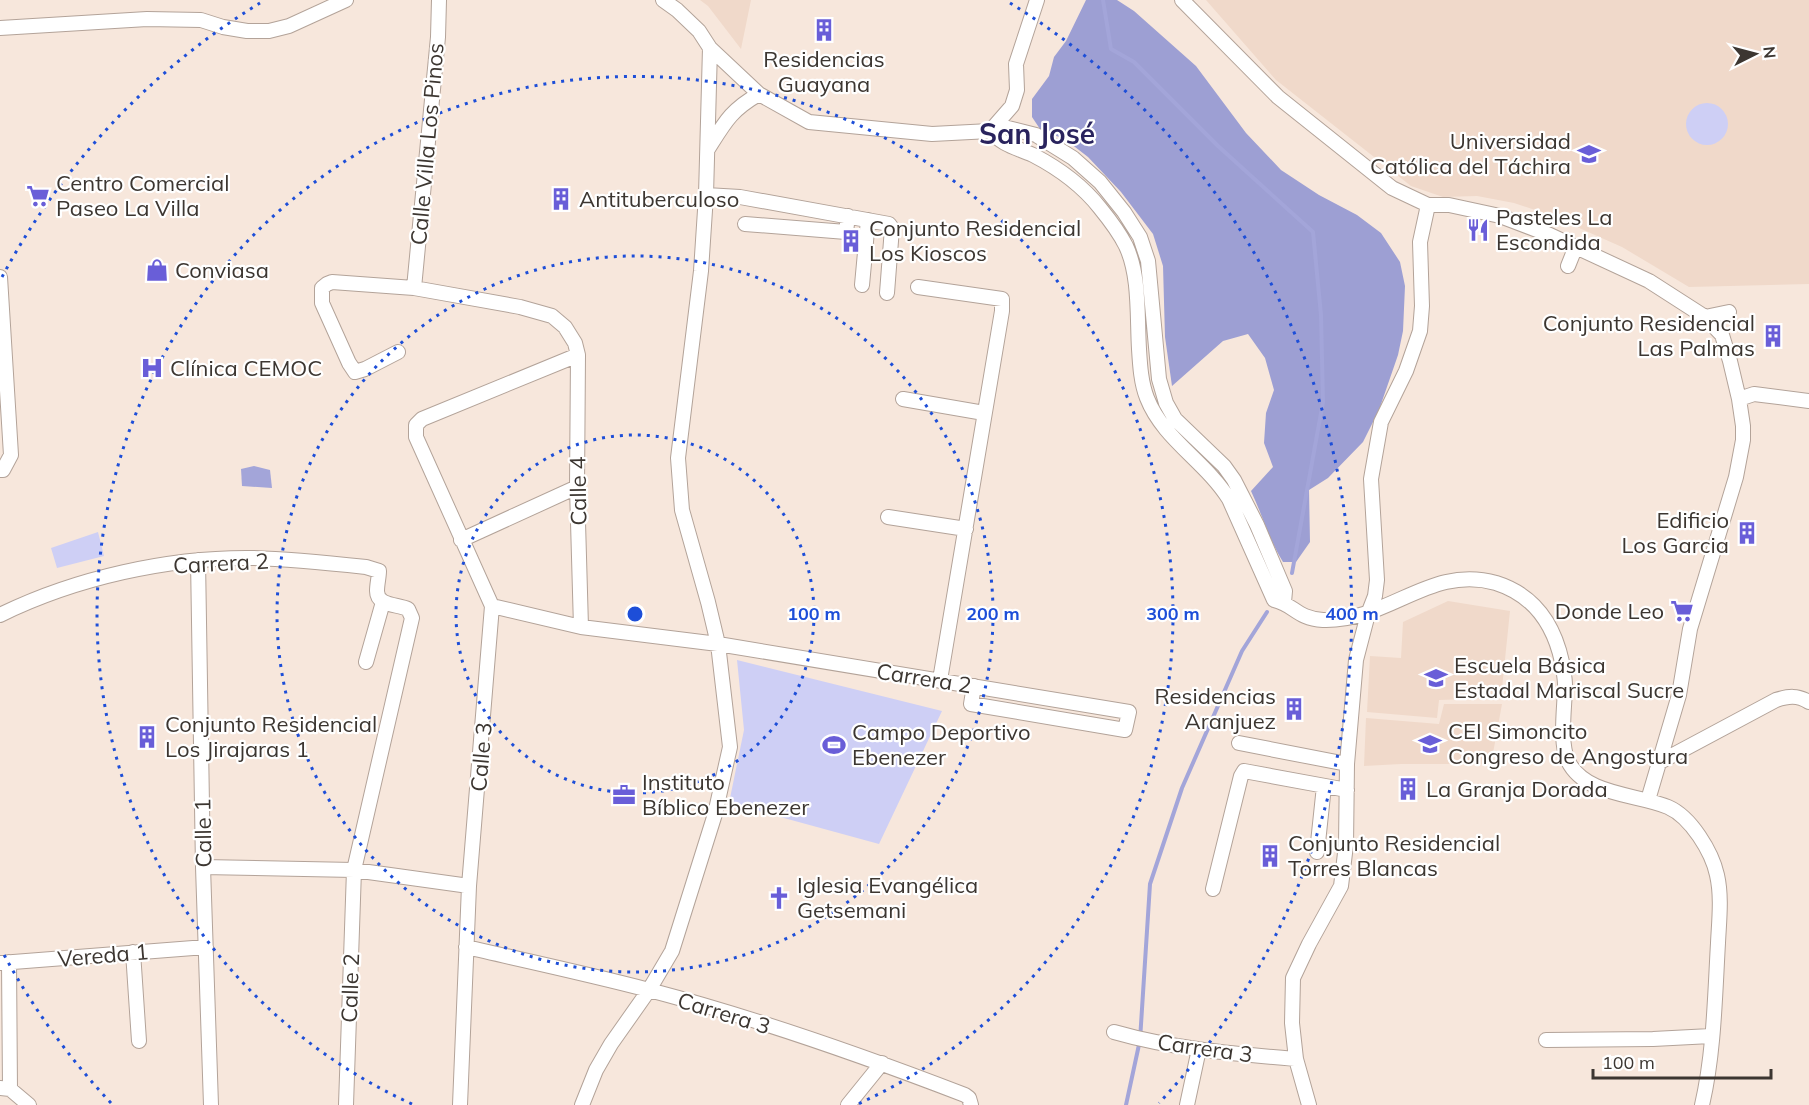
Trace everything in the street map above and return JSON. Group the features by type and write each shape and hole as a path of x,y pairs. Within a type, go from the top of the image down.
{"street":[{"path":"0,28 147,19 201,20 247,31 269,31 289,26 346,0"},
{"name":"Calle Villa Los Pinos","path":"414,288 438,37 439,0"},
{"path":"663,0 699,31 710,48 759,94 809,122 932,134 990,131 1004,127 1036,135 1073,158 1100,182 1140,237 1148,261 1159,379 1166,403 1175,419 1224,466 1234,480 1286,591 1284,602"},
{"path":"990,131 1012,106 1017,90 1016,64 1037,0"},
{"path":"1182,0 1278,97 1392,188 1428,205 1449,205 1500,216 1576,246 1649,281 1705,317 1722,335 1730,361 1743,426 1738,468 1690,629 1678,695 1648,800"},
{"path":"582,1105 596,1070 611,1044 649,990 672,951 715,814 730,747 718,644 682,510 678,459 701,271 708,150 710,48"},
{"path":"708,150 732,113 740,105 759,94"},
{"path":"990,131 1000,143 1031,154 1068,177 1099,207 1126,245 1135,283 1145,395 1162,426 1202,464 1229,499 1274,600 1284,602 1305,617 1326,620 1368,614 1417,591 1446,581 1471,579 1496,583 1522,595 1541,611 1552,632 1565,681 1565,742 1569,762 1579,775 1590,782 1625,796 1648,800 1671,808 1703,839 1717,874 1720,892 1719,915 1711,1036 1702,1105"},
{"path":"706,195 740,197 889,224 892,226 887,293"},
{"path":"1309,1105 1296,1059 1292,1023 1293,978 1341,886 1346,845 1347,764 1356,660 1375,596 1377,580 1371,479 1381,422 1410,360 1420,332 1422,306 1420,242 1428,205"},
{"path":"745,224 846,232 848,216"},
{"path":"862,285 868,220"},
{"path":"1568,266 1576,246"},
{"path":"0,277 11,455 3,470 0,470"},
{"path":"398,352 355,372 322,303 322,288 332,282 414,288 520,307 552,316 565,327 575,343 579,355 422,419 416,425 416,437 460,540 492,606"},
{"path":"918,287 1002,299 1002,311 940,680"},
{"path":"1705,317 1729,312"},
{"name":"Calle 4","path":"579,355 577,487 582,627"},
{"path":"1738,399 1754,394 1809,401"},
{"path":"903,399 984,412"},
{"path":"460,540 577,487"},
{"path":"888,517 966,529"},
{"name":"Carrera 2","path":"0,615 22,604 77,585 128,572 198,560 251,558 366,567 380,571 377,591 383,602"},
{"name":"Calle 1","path":"198,560 203,867 211,1105"},
{"path":"366,662 383,602"},
{"name":"Calle 2","path":"346,1105 354,870 412,618 408,609 383,602"},
{"name":"Carrera 2","path":"492,606 582,627 718,644 974,686 971,704 1125,730 1129,712"},
{"name":"Calle 3","path":"460,1105 469,886 492,606"},
{"path":"1660,762 1776,700 1790,696 1801,697 1809,702"},
{"path":"1239,743 1347,764"},
{"path":"1213,889 1244,771 1347,790"},
{"path":"1317,852 1324,786"},
{"path":"203,867 354,870 469,886"},
{"name":"Vereda 1","path":"4,963 206,947"},
{"name":"Carrera 3","path":"466,947 649,990 728,1013 882,1063 964,1095 969,1098 971,1105"},
{"path":"133,952 139,1041"},
{"path":"4,963 5,1089 29,1105"},
{"name":"Carrera 3","path":"1114,1032 1140,1040 1229,1054 1296,1059"},
{"path":"1546,1040 1653,1040 1711,1036"},
{"path":"1187,1105 1199,1049"},
{"path":"848,1105 882,1063"}],"shaded area":[{"path":"700,0 751,0 741,49 708,6"},
{"path":"1086,0 1117,0 1134,11 1196,66 1246,133 1281,170 1319,195 1357,215 1381,233 1400,262 1405,286 1403,331 1398,355 1379,410 1363,442 1328,478 1309,490 1310,542 1296,562 1283,562 1251,491 1273,467 1264,443 1266,413 1274,390 1265,358 1248,334 1223,341 1172,386 1165,337 1163,266 1153,234 1121,192 1088,157 1066,140 1040,129 1032,117 1032,99 1049,76 1054,57 1066,41"},
{"name":"Universidad Católica del Táchira","path":"1206,0 1809,0 1809,284 1689,287 1622,247 1550,215 1514,203 1477,196 1443,197 1411,186 1276,80"},
{"path":"1707,103 1715,104 1722,109 1727,116 1727,132 1722,139 1715,144 1707,145 1699,144 1692,139 1687,132 1686,124 1687,116 1692,109 1699,104"},
{"path":"254,466 270,470 272,488 242,486 241,469"},
{"path":"98,532 104,556 57,568 51,548"},
{"name":"Escuela Básica Estadal Mariscal Sucre","path":"1448,601 1510,611 1501,698 1439,700 1437,718 1367,712 1370,656 1401,658 1403,622"},
{"name":"Campo Deportivo Ebenezer","path":"737,660 942,711 879,844 729,803 744,730"},
{"name":"CEI Simoncito Congreso de Angostura","path":"1444,704 1502,704 1491,764 1364,766 1366,718 1439,724"}],"waterway":[{"path":"1103,0 1111,49 1134,62 1218,146 1313,232 1321,315 1323,402 1292,573"},
{"path":"1126,1105 1140,1040 1150,884 1182,788 1242,651 1267,612"}],"place":[{"name":"Residencias Guayana","path":"824,30"},
{"name":"Universidad Católica del Táchira","path":"1589,154"},
{"name":"Centro Comercial Paseo La Villa","path":"38,196"},
{"name":"Antituberculoso","path":"561,199"},
{"name":"Pasteles La Escondida","path":"1478,230"},
{"name":"Conjunto Residencial Los Kioscos","path":"851,241"},
{"name":"Conviasa","path":"157,270"},
{"name":"Conjunto Residencial Las Palmas","path":"1773,336"},
{"name":"Clínica CEMOC","path":"152,368"},
{"name":"Edificio Los Garcia","path":"1747,533"},
{"name":"Donde Leo","path":"1682,611"},
{"name":"Escuela Básica Estadal Mariscal Sucre","path":"1436,678"},
{"name":"Residencias Aranjuez","path":"1294,709"},
{"name":"Conjunto Residencial Los Jirajaras 1","path":"147,737"},
{"name":"CEI Simoncito Congreso de Angostura","path":"1430,744"},
{"name":"Campo Deportivo Ebenezer","path":"834,745"},
{"name":"La Granja Dorada","path":"1408,789"},
{"name":"Instituto Bíblico Ebenezer","path":"624,795"},
{"name":"Conjunto Residencial Torres Blancas","path":"1270,856"},
{"name":"Iglesia Evangélica Getsemani","path":"779,898"}],"district":[{"name":"San José","path":"1037,133"}]}
